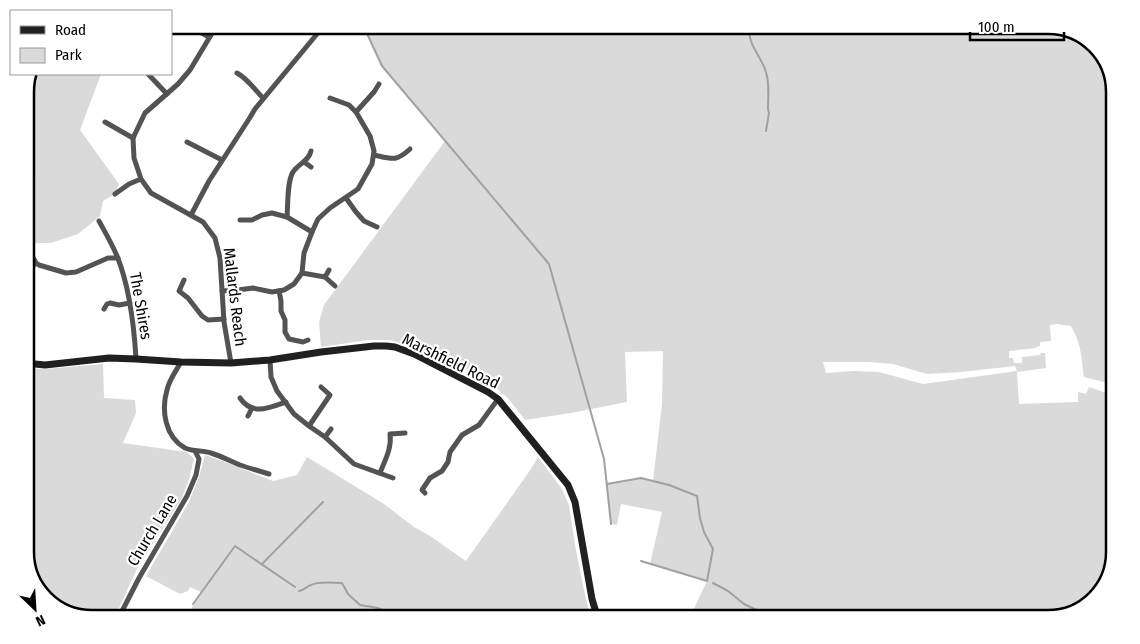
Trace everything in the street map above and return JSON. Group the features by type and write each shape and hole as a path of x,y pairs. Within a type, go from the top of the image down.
{"street":[{"path":"203,34 209,37"},
{"path":"106,122 132,138 145,113 190,70 211,34"},
{"path":"191,215 222,160 255,108 316,34"},
{"path":"238,73 245,77 252,88 263,98"},
{"path":"149,75 167,94"},
{"path":"356,112 372,95 378,84"},
{"path":"366,91 372,95"},
{"path":"222,291 253,288 272,292 294,284 302,272 304,253 318,219 330,208 358,189 365,178 374,155 370,136 356,112 349,106 330,98"},
{"name":"Mallards Reach","path":"132,138 134,158 141,179 151,193 203,222 215,238 220,258 224,319 231,363"},
{"path":"187,142 222,160"},
{"path":"374,155 393,159 401,157 410,149"},
{"path":"287,217 289,181 293,171 310,156 312,151"},
{"path":"304,162 310,167"},
{"path":"115,194 129,184 141,179"},
{"path":"346,198 364,221 377,227"},
{"path":"240,220 252,220 262,215 272,214 287,217 312,232"},
{"name":"The Shires","path":"99,221 118,258 130,303 136,359"},
{"path":"360,227 364,221"},
{"name":"The Shires","path":"36,263 48,269 66,273 76,272 108,258 118,258"},
{"path":"34,259 36,263"},
{"path":"325,277 328,270"},
{"path":"302,272 325,277 335,286"},
{"path":"184,280 179,291 188,298 202,316 208,320 224,319"},
{"path":"279,291 281,311 285,320 285,332 289,340 302,342 308,340"},
{"path":"104,309 110,303 118,305 130,303"},
{"path":"115,311 118,305"},
{"name":"Marshfield Road","path":"34,364 45,365 109,358 231,363 270,360 374,346 394,347 422,358 498,399 568,485 574,502 595,610"},
{"path":"270,360 271,377 277,391 294,414 325,437 354,464 393,478"},
{"path":"181,362 167,388 165,414 168,430 176,441 186,448 208,452 269,474"},
{"path":"309,426 330,395 322,387"},
{"path":"240,398 245,405 252,408 264,409 286,402"},
{"path":"425,493 422,490 430,478 442,471 448,462 450,452 462,435 479,425 498,399"},
{"path":"248,416 252,408"},
{"path":"325,437 331,429"},
{"path":"380,473 389,451 390,434 406,434"},
{"name":"Church Lane","path":"122,610 138,578 187,496 196,475 199,459 195,451"}],"green space":[{"path":"367,34 1056,34 1077,41 1099,63 1106,88 1106,383 1084,377 1079,345 1071,326 1050,325 1051,341 1040,342 1040,346 1036,348 1009,351 1009,358 1013,358 1014,363 1022,363 1022,357 1045,353 1046,368 1017,372 1019,404 1078,402 1078,392 1086,394 1089,387 1106,393 1106,560 1099,581 1077,603 1056,610 693,610 707,581 650,564 662,512 621,504 617,525 611,524 607,484 641,478 653,481 662,404 663,351 625,352 627,402 525,420 508,398 497,389 461,366 444,362 408,345 389,340 368,340 321,347 319,322 324,305 445,141 382,66","holes":["823,362 893,364 927,374 1015,366 1017,371 923,384 879,372 826,373"]},
{"path":"101,75 80,130 119,184 115,194 103,201 100,216 78,234 51,243 34,243 34,88 36,76"},
{"path":"103,364 104,398 135,400 136,413 123,443 186,452 194,459 182,498 136,571 118,610 84,610 69,606 60,601 60,584 43,584 38,575 34,556 34,368"},
{"path":"205,455 273,481 297,475 307,457 384,504 414,527 466,561 538,457 562,489 569,505 575,545 589,610 192,610 201,592 190,587 188,591 180,594 146,576 189,502"}],"waterway":[{"path":"367,34 382,66 549,264 604,459 611,524"},
{"path":"750,34 768,79 769,113 766,131"},
{"path":"607,484 641,478 669,485 697,496 704,532 713,549 707,581 641,561"},
{"path":"262,564 323,502"},
{"path":"193,604 235,546 295,587"},
{"path":"299,591 318,583 342,583 348,594 360,605 382,610"},
{"path":"713,583 756,610"}]}
